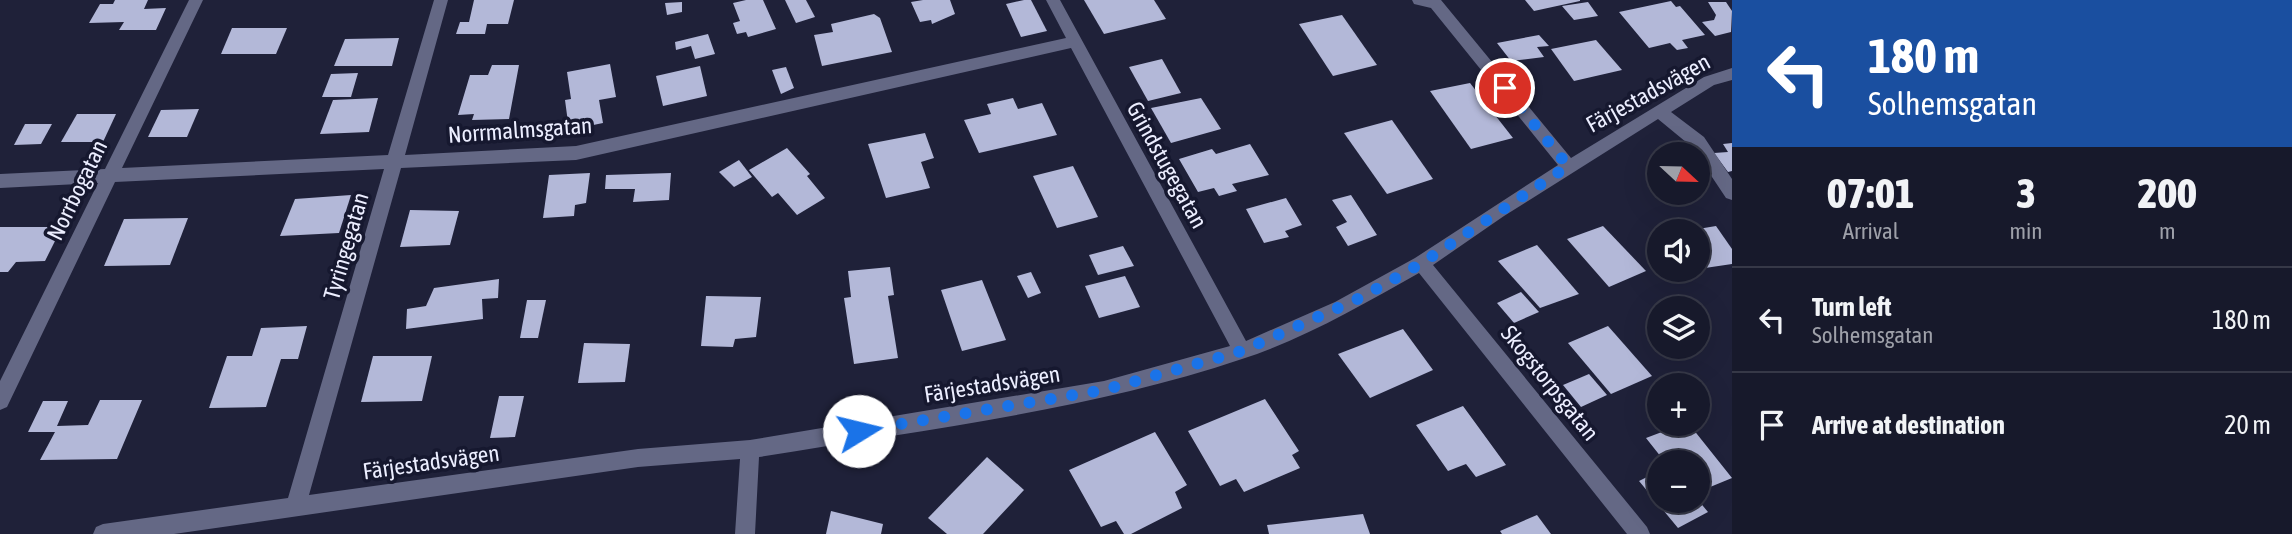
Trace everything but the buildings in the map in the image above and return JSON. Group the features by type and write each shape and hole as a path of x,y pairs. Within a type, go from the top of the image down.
{"street":[{"name":"Norrbogatan","path":"0,401 196,0"},
{"name":"Tyringegatan","path":"296,505 441,0"},
{"name":"Grindstugegatan","path":"1053,0 1242,351"},
{"path":"1419,0 1436,4 1568,166"},
{"name":"Norrmalmsgatan","path":"0,181 576,153 1074,42"},
{"name":"Färjestadsvägen","path":"103,534 638,458 750,449 1104,390 1242,351 1342,308 1422,263 1568,166 1709,81 1732,74"},
{"path":"1660,111 1698,142 1732,193"},
{"name":"Skogstorpsgatan","path":"1422,263 1640,534"},
{"path":"744,534 750,449"}],"route":[{"path":"859,431 1104,390 1242,351 1342,308 1422,263 1568,166 1505,88"}]}
